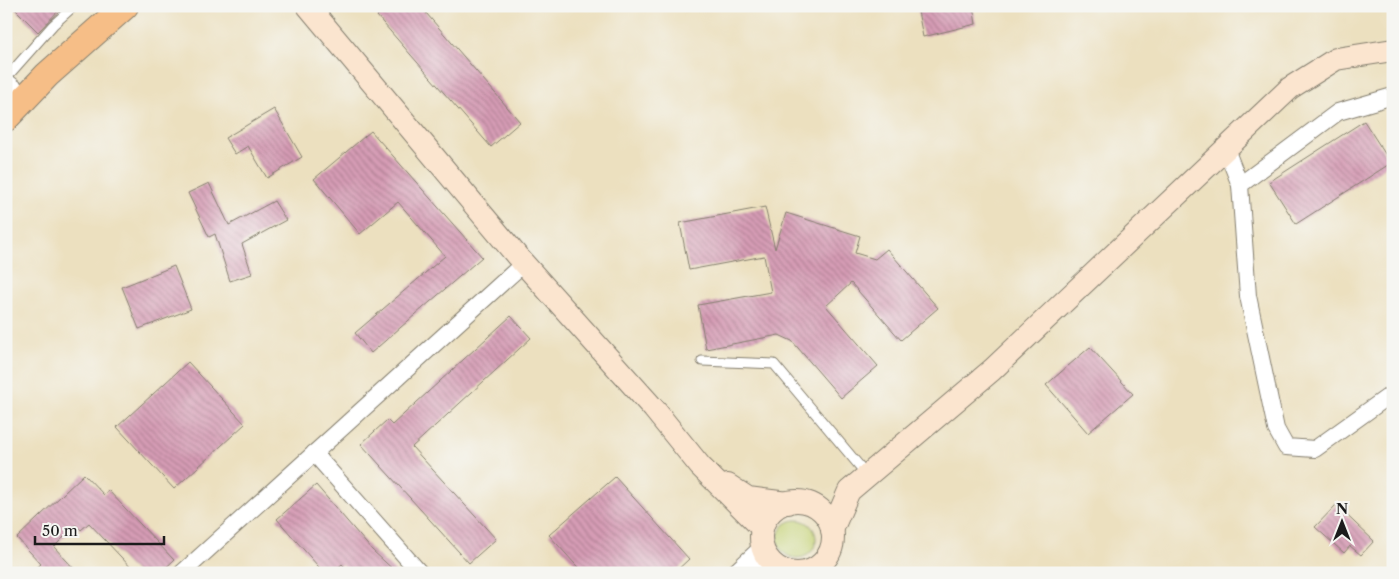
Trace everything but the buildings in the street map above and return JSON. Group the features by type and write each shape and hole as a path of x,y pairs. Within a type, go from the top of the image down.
{"main road":[{"path":"6,118 13,85 47,75 125,6"},
{"path":"308,6 524,263 654,409 774,562 803,573 814,569 823,562 830,552 849,491"},
{"path":"774,562 764,521 774,510 795,502 849,491 992,370 1290,88 1336,60 1393,50"},
{"path":"700,466 748,498 795,502 813,506 822,512 828,520 830,552"}],"street":[{"path":"1240,185 1338,112 1393,96"},
{"path":"1226,149 1240,185 1248,296 1276,430 1286,447 1315,449 1393,393"},
{"path":"182,573 524,263"},
{"path":"314,453 420,573"},
{"path":"734,573 774,562"}],"lane":[{"path":"13,85 53,24 74,6"},
{"path":"702,361 774,364 868,475"}],"green space":[{"path":"797,520 810,526 816,539 810,552 797,558 784,552 778,539 784,526"}]}
